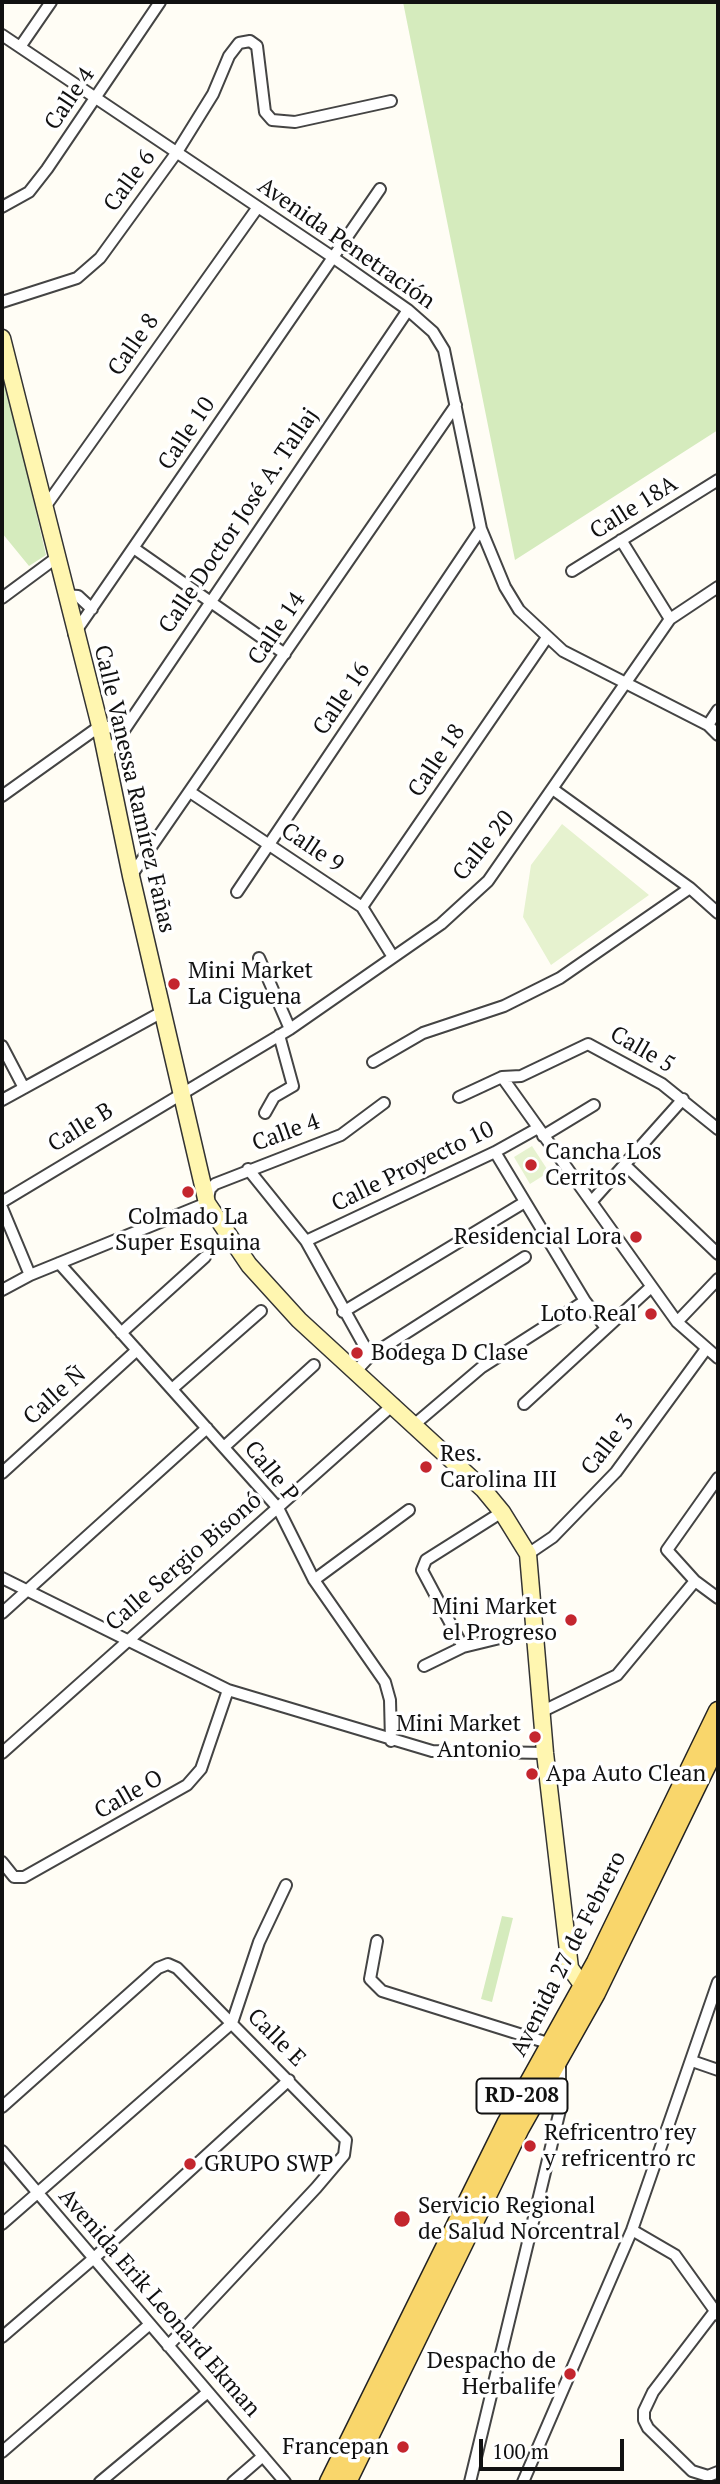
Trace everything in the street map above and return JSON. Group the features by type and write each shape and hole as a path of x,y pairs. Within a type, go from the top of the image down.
{"main road":[{"name":"Avenida 27 de Febrero","path":"589,1989 718,1711"},
{"name":"Avenida 27 de Febrero","path":"347,2482 555,2051 718,1742"},
{"name":"Avenida 27 de Febrero","path":"329,2482 507,2122 555,2051"}],"street":[{"path":"20,47 51,2"},
{"name":"Calle 4","path":"2,207 29,192 160,2"},
{"name":"Avenida Penetración","path":"2,35 331,256 408,310 439,340 456,405 481,529 505,587 519,610 546,639 587,666 708,725 718,735"},
{"name":"Calle 6","path":"2,302 77,278 89,270 177,152 213,94 229,56 239,43 250,41 257,46 265,113 272,120 295,122 391,100"},
{"name":"Calle 10","path":"74,634 135,549 331,256 380,189"},
{"name":"Calle 8","path":"45,507 258,207"},
{"name":"Calle Doctor José A. Tallaj","path":"106,757 122,729 408,310"},
{"name":"Calle Vanessa Ramírez Fañas","path":"2,338 74,634 100,726 131,876 183,1090 207,1203 258,1275 299,1320 394,1404 483,1489 502,1512 528,1554 537,1629 545,1753 570,1968 589,1989"},
{"name":"Calle 14","path":"131,876 456,405"},
{"name":"Calle 18A","path":"572,571 718,480"},
{"name":"Calle 16","path":"237,892 481,529"},
{"path":"621,540 670,619"},
{"path":"135,549 285,654"},
{"path":"2,598 56,558"},
{"name":"Calle 20","path":"183,1090 284,1032 441,924 488,881 554,790 670,619 718,587"},
{"path":"65,595 78,596 92,609"},
{"name":"Calle 18","path":"362,907 546,639"},
{"path":"708,725 718,710"},
{"path":"2,796 100,726 122,729"},
{"path":"554,790 690,888 718,913"},
{"name":"Calle 9","path":"190,792 362,907 393,957"},
{"path":"373,1062 423,1033 504,1006 560,978 690,888"},
{"path":"259,958 284,1032 293,1086 274,1097 265,1113"},
{"path":"2,1100 164,1011"},
{"name":"Calle 5","path":"459,1097 502,1077 521,1076 588,1044 610,1053 683,1099 718,1129"},
{"path":"2,1046 24,1088"},
{"path":"502,1077 677,1322 718,1358"},
{"name":"Calle B","path":"2,1202 183,1090"},
{"path":"592,1201 683,1099"},
{"name":"Calle 4","path":"207,1203 210,1189 215,1184 341,1135 384,1103"},
{"name":"Calle Proyecto 10","path":"306,1241 594,1105"},
{"path":"495,1152 585,1301 606,1328"},
{"path":"625,1165 718,1254"},
{"path":"248,1169 306,1241 370,1356"},
{"path":"344,1312 524,1202"},
{"path":"2,1290 30,1275 207,1203"},
{"path":"2,1208 30,1275"},
{"path":"356,1371 370,1356 525,1256"},
{"path":"121,1333 205,1257"},
{"name":"Calle P","path":"59,1263 278,1508 314,1580 385,1682 390,1700 391,1741"},
{"path":"677,1322 718,1279"},
{"path":"524,1404 651,1287"},
{"path":"415,1424 482,1367 585,1301"},
{"path":"172,1389 261,1311"},
{"name":"Calle 3","path":"528,1554 553,1537 616,1472 706,1349"},
{"name":"Calle Ñ","path":"2,1473 137,1350"},
{"path":"224,1447 314,1365"},
{"name":"Calle Sergio Bisonó","path":"2,1753 394,1404"},
{"path":"2,1613 206,1428"},
{"path":"718,1479 668,1545 669,1556 718,1598"},
{"path":"314,1580 409,1510"},
{"path":"463,1647 422,1570 423,1565 502,1512"},
{"path":"2,1578 228,1690 391,1741 432,1751 545,1753"},
{"path":"543,1711 617,1675 695,1581"},
{"path":"424,1665 463,1647 537,1629"},
{"name":"Calle O","path":"2,1862 14,1877 24,1877 187,1785 201,1769 228,1690"},
{"path":"2,2224 232,2023 259,1942 286,1885"},
{"path":"377,1941 370,1979 382,1991 555,2051 560,2110 470,2482"},
{"name":"Calle E","path":"2,2107 158,1968 168,1964 177,1968 346,2140 347,2148 316,2188 169,2346"},
{"path":"523,2482 632,2231 718,1982"},
{"path":"692,2061 718,2070"},
{"path":"2,2337 94,2258 289,2080"},
{"name":"Avenida Erik Leonard Ekman","path":"2,2151 285,2482"},
{"path":"632,2231 676,2255 717,2313 653,2392 644,2411 644,2420 648,2428 692,2471 708,2476 718,2472"},
{"path":"2,2452 150,2324"},
{"path":"100,2482 208,2392"},
{"path":"233,2482 263,2456"}],"green space":[{"path":"403,2 718,2 718,430 515,560"},
{"path":"2,366 46,555 29,566 2,533"},
{"path":"562,824 649,895 551,965 523,917 531,865"},
{"name":"Cancha Los Cerritos","path":"532,1146 549,1172 530,1184 514,1157"},
{"path":"502,1916 513,1918 492,2002 481,1999"}],"place":[{"name":"Mini Market La Ciguena","path":"174,984"},
{"name":"Cancha Los Cerritos","path":"531,1165"},
{"name":"Colmado La Super Esquina","path":"188,1192"},
{"name":"Residencial Lora","path":"636,1237"},
{"name":"Loto Real","path":"651,1314"},
{"name":"Bodega D Clase","path":"357,1353"},
{"name":"Res. Carolina III","path":"426,1467"},
{"name":"Mini Market el Progreso","path":"571,1620"},
{"name":"Mini Market Antonio","path":"535,1737"},
{"name":"Apa Auto Clean","path":"532,1774"},
{"name":"Refricentro rey y refricentro rc","path":"530,2146"},
{"name":"GRUPO SWP","path":"190,2164"},
{"name":"Servicio Regional de Salud Norcentral","path":"402,2219"},
{"name":"Despacho de Herbalife","path":"570,2374"},
{"name":"Francepan","path":"403,2447"}]}
